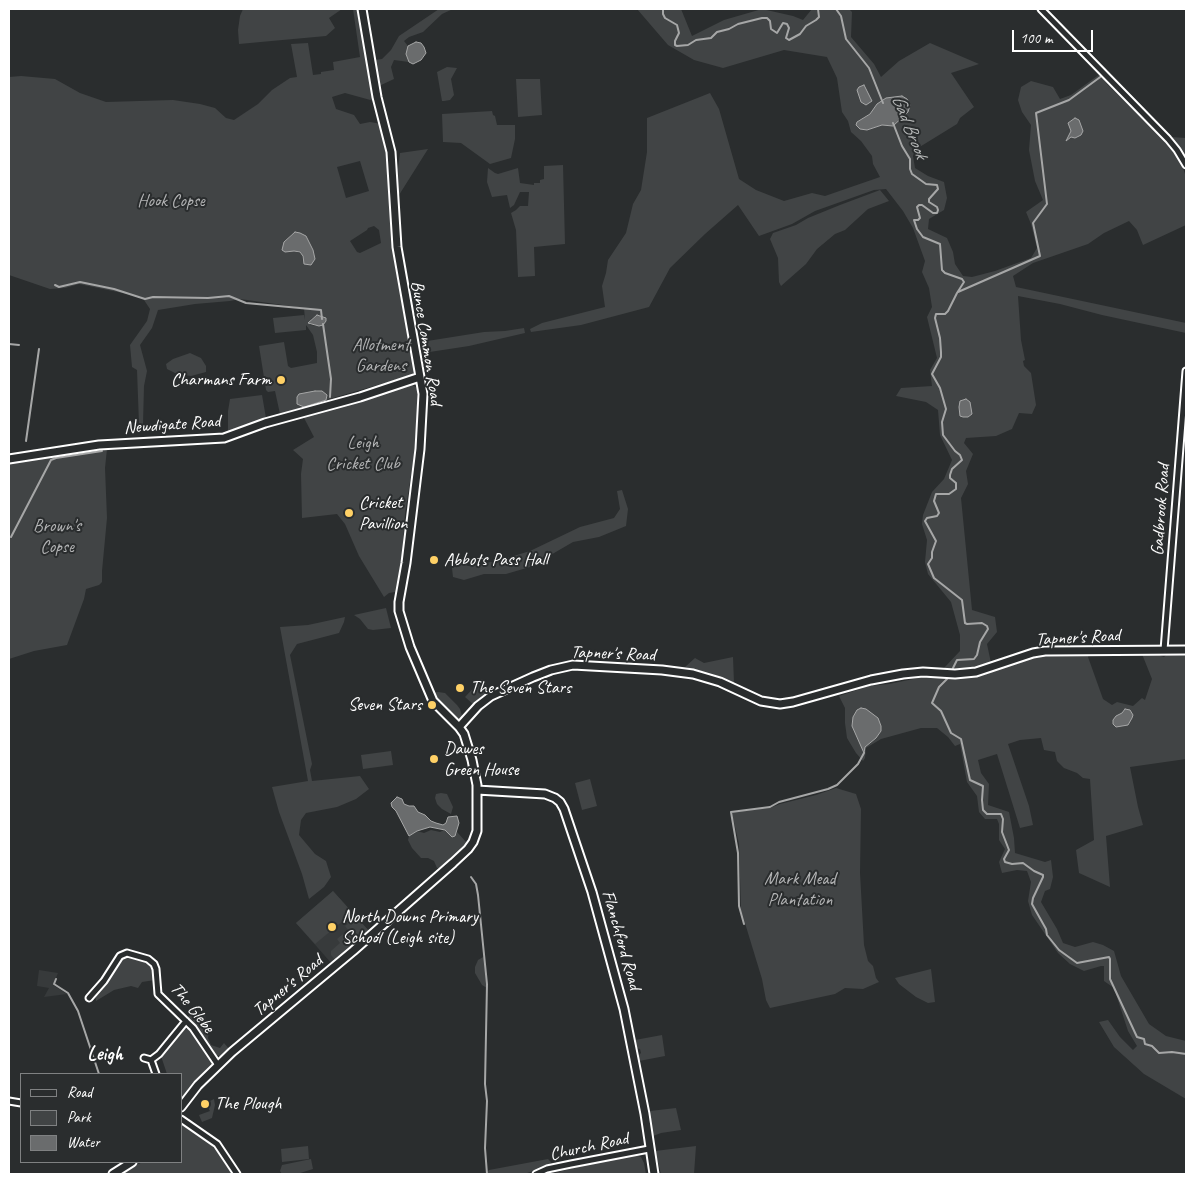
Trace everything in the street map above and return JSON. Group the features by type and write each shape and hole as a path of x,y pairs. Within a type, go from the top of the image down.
{"street":[{"name":"Bunce Common Road","path":"362,9 377,97 391,152 396,247 420,377 423,413 399,611 426,689 433,701 459,727"},
{"path":"1041,9 1168,139 1186,165"},
{"name":"Gadbrook Road","path":"1164,650 1186,372"},
{"name":"Newdigate Road","path":"9,459 99,445 224,438 265,423 360,397 420,377"},
{"name":"Tapner's Road","path":"182,1106 198,1085 218,1065 353,951 468,849 476,832 477,790 468,745 459,727 478,706 490,696 503,690 551,670 574,665 662,670 693,674 720,682 761,701 780,704 803,700 871,680 909,673 933,672 955,674 976,672 1033,653 1045,651 1186,650"},
{"name":"Flanchford Road","path":"477,790 545,794 555,798 564,809 592,892 624,1009 645,1114 654,1174"},
{"name":"The Glebe","path":"89,998 104,981 120,956 127,953 148,960 154,964 157,974 158,994 186,1021 218,1065"},
{"path":"151,1060 159,1054 186,1021"},
{"path":"144,1058 151,1060"},
{"path":"151,1060 156,1073"},
{"path":"182,1120 217,1144 237,1174"},
{"name":"Church Road","path":"536,1174 547,1169 649,1150"},
{"path":"113,1174 130,1163"}],"shaded area":[{"name":"North Downs Primary School (Leigh site)","path":"333,891 369,931 332,964 296,923"},
{"path":"39,970 58,973 53,985 67,994 44,997 49,988 37,986"}],"green space":[{"path":"243,9 342,9 329,18 335,28 326,36 239,44 238,30"},
{"name":"Hook Copse","path":"353,9 359,9 374,101 345,93 332,97 336,109 354,115 360,124 370,122 382,124 387,142 395,266 414,371 412,375 326,400 327,395 300,406 304,407 280,414 275,391 268,392 266,390 259,346 284,342 288,366 291,368 317,363 317,352 313,335 306,325 306,330 275,333 273,318 304,315 305,320 304,308 240,299 158,310 152,328 140,345 147,371 144,386 143,424 139,424 137,370 132,367 130,345 147,321 150,309 142,297 79,284 65,288 50,289 9,275 9,77 21,76 55,79 80,93 106,102 173,100 200,104 215,108 226,118 234,120 258,104 272,90 290,78 297,77 291,44 308,43 313,75 334,70 333,62 360,57","holes":["360,161 369,191 346,198 337,167","374,226 379,230 381,243 360,253 357,252 350,241","292,234 306,236 313,250 303,262 302,254 294,251 284,242","317,315 323,318 319,326 310,325 311,319"]},
{"path":"439,9 453,9 442,14 423,32 404,41 408,46 406,54 409,62 394,60 391,67 394,79 379,86 375,60 382,59 391,50 399,36"},
{"path":"637,9 681,9 692,36 724,20 762,9 803,20 812,9 849,9 852,12 851,37 874,64 881,77 899,61 930,43 979,64 951,73 974,107 960,118 957,124 918,148 913,156 915,168 928,176 944,182 947,198 944,210 929,219 928,229 947,238 953,252 955,264 963,276 972,277 995,271 1031,258 1037,248 1026,212 1043,200 1035,181 1029,150 1031,125 1022,112 1018,100 1021,87 1031,81 1053,87 1060,99 1071,95 1100,74 1107,84 1137,113 1143,116 1172,147 1180,159 1186,177 1186,225 1143,245 1137,230 1129,221 1104,233 1088,244 1033,263 1013,276 1016,287 1186,323 1186,333 1018,296 1021,340 1025,360 1023,361 1024,366 1031,373 1036,405 1032,414 1019,413 1012,429 996,436 966,438 964,443 973,454 966,471 968,484 961,498 972,610 995,617 997,632 987,644 991,663 965,671 944,668 960,651 960,635 951,602 928,574 925,562 927,540 922,524 923,515 932,492 944,479 952,460 940,435 938,410 926,402 896,396 901,388 932,386 930,370 937,358 927,317 932,307 929,288 922,272 925,261 913,228 886,189 874,190 815,211 792,224 759,236 738,205 670,268 649,307 581,325 531,332 530,329 542,323 605,307 602,286 608,260 626,233 633,204 641,190 647,152 647,118 710,93 719,109 739,179 756,190 784,201 812,193 825,196 880,177 873,164 872,156 861,141 851,132 848,121 842,112 837,78 827,57 784,50 723,68 694,60 668,45","holes":["902,96 893,126 882,125 867,130 857,122 895,97"]},
{"path":"447,67 457,68 451,79 454,95 450,100 442,101 437,72"},
{"path":"516,79 540,79 542,115 518,117"},
{"path":"492,111 497,125 515,125 515,139 511,158 490,164 461,143 443,142 442,114"},
{"path":"1171,137 1186,138 1186,157 1182,152"},
{"path":"428,149 399,195 398,169 400,153"},
{"path":"563,165 565,244 534,247 535,276 518,277 516,230 511,213 520,206 528,206 529,192 520,192 514,205 510,208 507,195 492,197 487,182 488,168 498,174 518,168 520,183 534,185 534,183 540,183 540,180 544,179 544,166"},
{"path":"880,190 889,201 868,209 845,230 835,234 817,249 806,264 781,286 779,282 778,258 770,239 773,233"},
{"path":"524,328 525,333 469,346 423,353 421,342"},
{"path":"190,353 201,358 206,366 206,372 191,376 177,374 167,369 166,364 173,359"},
{"name":"Leigh Cricket Club","path":"412,385 417,389 417,418 415,449 405,514 402,558 395,592 389,593 384,597 359,556 345,524 337,514 302,518 301,474 303,459 293,450 314,437 303,416"},
{"path":"262,395 266,418 228,434 230,399"},
{"name":"Brown's Copse","path":"107,449 105,468 107,518 102,582 99,585 86,589 67,645 34,651 9,659 9,463"},
{"path":"622,490 628,509 626,526 599,537 573,542 530,567 506,574 484,574 464,580 453,577 451,560 468,566 497,561 530,551 580,527 614,518 620,509 617,491"},
{"path":"386,608 391,628 368,629 354,615"},
{"path":"345,617 339,633 297,644 290,655 312,764 310,770 312,781 360,776 369,789 356,799 337,807 306,813 301,820 299,835 315,854 326,861 331,877 324,887 309,899 272,787 308,781 280,627 308,625"},
{"path":"1080,654 1083,656 1089,655 1088,657 1103,699 1112,705 1117,702 1133,706 1142,698 1145,700 1152,679 1142,654 1159,654 1164,657 1167,654 1186,654 1186,759 1130,767 1143,825 1106,836 1110,887 1079,873 1076,850 1094,840 1090,779 1083,778 1077,773 1064,768 1057,761 1055,752 1044,750 1041,738 1020,740 1008,744 1029,806 1033,825 1020,828 997,754 978,760 981,773 989,784 988,805 1009,812 1015,853 1045,862 1051,860 1053,877 1050,889 1045,891 1041,902 1063,943 1075,947 1093,942 1114,951 1121,976 1149,1024 1166,1036 1186,1041 1186,1099 1144,1074 1114,1047 1099,1022 1108,1020 1120,1037 1133,1050 1137,1046 1128,1031 1114,988 1104,981 1104,966 1084,971 1070,964 1058,953 1032,915 1028,901 1031,882 1027,871 1017,870 1002,873 999,862 1005,849 999,840 999,824 997,819 985,819 979,812 977,796 967,782 960,744 955,746 937,728 921,728 881,739 866,748 863,761 847,738 845,708 839,696 869,686 923,677 960,677 985,674 1046,655"},
{"path":"733,657 734,683 710,673 685,667 695,658 704,663"},
{"path":"482,679 491,692 475,706 465,697"},
{"path":"433,693 445,693 457,705 463,719 456,718 439,702"},
{"path":"391,751 393,765 363,769 361,755"},
{"path":"590,779 597,806 582,810 575,783"},
{"name":"Mark Mead Plantation","path":"836,788 856,794 861,809 860,873 864,945 868,961 873,966 879,982 863,989 845,988 835,994 770,1008 766,1000 762,979 741,910 739,844 732,814 733,812 770,808"},
{"path":"436,794 447,794 453,807 451,814 437,804"},
{"path":"431,830 440,832 444,830 455,836 457,832 467,843 444,868 437,868 434,861 428,858 421,858 408,840 409,836 417,831 424,833"},
{"name":"North Downs Primary School (Leigh site)","path":"333,891 369,931 336,961 331,955 331,951 340,943 337,939 348,930 345,926 348,924 344,920 315,944 296,923"},
{"path":"124,956 150,964 153,967 155,980 142,982 138,988 131,986 114,990 96,1001 95,995 104,986"},
{"path":"485,956 487,988 482,985 475,973 478,960"},
{"path":"931,969 935,1002 928,1003 916,997 899,984 895,978"},
{"path":"205,1014 206,1026 210,1026 208,1038 211,1045 220,1048 224,1043 230,1050 222,1057 216,1055 188,1017 189,1015"},
{"path":"188,1029 192,1031 212,1063 182,1099 182,1073 167,1073 161,1056 181,1030"},
{"path":"662,1035 665,1056 639,1061 638,1056 641,1053 640,1049 636,1048 635,1040"},
{"path":"214,1099 215,1105 212,1118 202,1122 199,1115 210,1111 207,1106"},
{"path":"676,1108 681,1130 653,1136 650,1111"},
{"path":"182,1124 206,1140 215,1149 232,1174 120,1174 134,1163 182,1163"},
{"path":"308,1146 309,1159 282,1162 281,1149"},
{"path":"696,1146 694,1174 661,1174 655,1151"},
{"path":"635,1155 641,1157 646,1174 551,1174 595,1162"},
{"path":"311,1159 313,1169 297,1174 282,1174 280,1171 282,1165"},
{"path":"548,1159 551,1162 549,1166 524,1174 486,1174 489,1170"}],"water":[{"path":"416,42 421,43 426,53 421,60 413,64 409,62 406,54 408,46"},
{"path":"864,85 872,101 866,105 861,102 857,90"},
{"path":"902,96 907,99 910,105 908,112 893,126 882,125 867,130 860,129 856,125 857,122 870,114 877,104 886,98"},
{"path":"1075,118 1079,120 1083,131 1081,135 1075,138 1071,137 1066,141 1071,131 1068,123"},
{"path":"295,232 306,236 313,250 315,259 311,265 304,264 303,256 300,252 285,252 282,250 284,242"},
{"path":"317,315 326,318 323,325 319,326 308,323"},
{"path":"322,391 327,395 326,400 304,407 297,404 299,394"},
{"path":"966,399 970,402 972,414 968,417 963,417 960,416 960,401"},
{"path":"861,708 866,709 878,718 881,726 881,731 865,747 864,753 852,726 853,717 857,710"},
{"path":"1125,709 1130,710 1133,715 1132,718 1128,725 1116,727 1113,724 1113,720"},
{"path":"397,797 402,799 404,804 414,806 418,812 436,823 443,825 448,817 457,816 459,823 455,836 452,837 445,830 430,827 409,836 392,807 391,803"}],"waterway":[{"name":"Gad Brook","path":"663,9 665,18 677,25 679,33 675,41 677,46 688,45 696,40 711,38 717,32 762,18 767,18 770,21 771,29 777,33 783,23 787,24 789,28 786,38 789,40 800,34 806,26 819,17 818,9"},
{"name":"Gad Brook","path":"836,9 841,16 846,39 869,68 883,103"},
{"path":"958,292 1040,256 1033,223 1047,204 1036,113 1069,100 1103,75"},
{"path":"1118,91 1168,143"},
{"name":"Gad Brook","path":"893,123 902,146 910,159 912,174 926,184 937,185 938,189 929,199 929,202 937,207 937,213 933,213 919,205 917,207 920,218 914,220 917,229 923,237 940,244 942,270 945,273 962,279 964,282 948,311 945,314 936,314 941,357 932,374 940,388 946,409 942,422 943,435 962,460 952,469 950,475 950,478 956,483 956,489 949,494 936,494 934,501 939,513 937,516 927,518 925,521 936,541 932,558 928,564 934,578 962,600 965,623 982,623 988,629 980,642 974,659 957,660 953,668"},
{"path":"55,285 59,287 80,282 114,289 145,299 153,297 208,298 229,296 246,303 321,310 322,319"},
{"path":"323,324 331,379 330,397"},
{"path":"9,344 19,345"},
{"path":"26,441 39,349"},
{"path":"11,537 51,460 102,451"},
{"name":"Gad Brook","path":"948,678 939,687 932,703 941,711 951,733 961,739 970,780 983,786 983,810 987,814 1001,814 1003,819 1002,832 1009,850 1004,859 1005,862 1012,864 1023,863 1043,875 1032,904 1046,929 1047,935 1059,950 1077,963 1109,957 1110,979 1137,1037 1144,1039 1145,1044 1152,1046 1159,1053 1186,1054"},
{"path":"744,924 739,906 738,853 731,812 770,807 779,802 828,789 837,785 858,764 864,753"},
{"path":"471,877 476,884 478,895 487,984 485,1084 487,1101 485,1148 487,1174"},
{"path":"56,979 54,984 68,993 78,1011 99,1073"}],"place":[{"name":"Charmans Farm","path":"281,380"},
{"name":"Cricket Pavillion","path":"349,513"},
{"name":"Abbots Pass Hall","path":"434,560"},
{"name":"The Seven Stars","path":"460,688"},
{"name":"Seven Stars","path":"432,705"},
{"name":"Dawes Green House","path":"434,759"},
{"name":"North Downs Primary School (Leigh site)","path":"332,927"},
{"name":"The Plough","path":"205,1104"}],"district":[{"name":"Leigh","path":"105,1055"}],"park label":[{"name":"Allotment Gardens","path":"381,355"}]}
